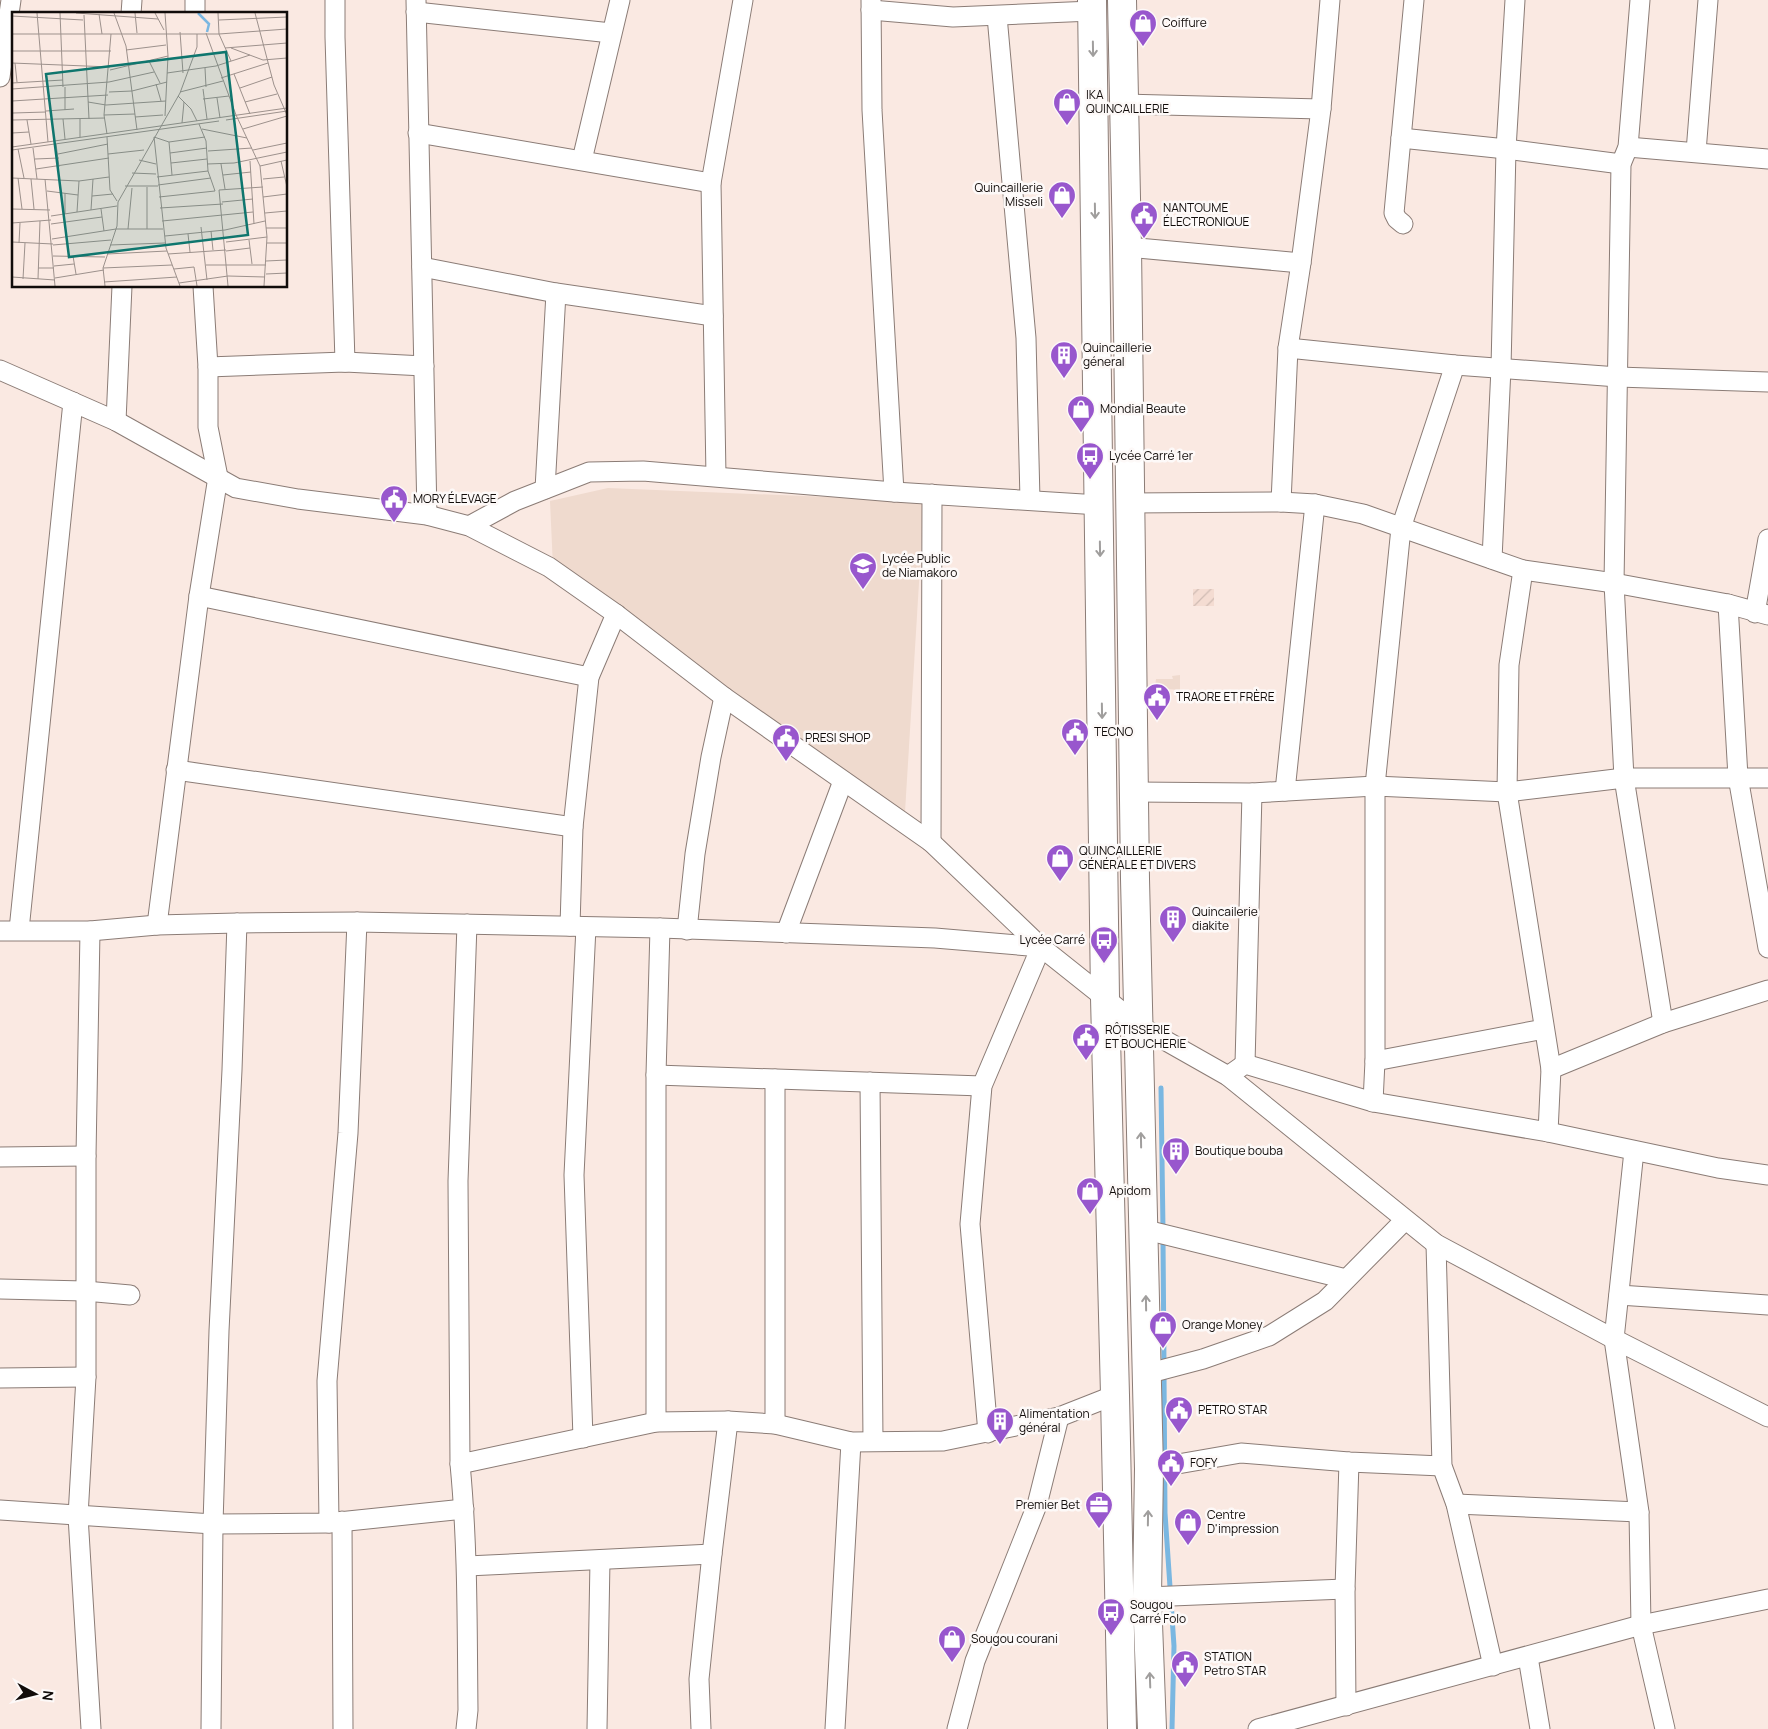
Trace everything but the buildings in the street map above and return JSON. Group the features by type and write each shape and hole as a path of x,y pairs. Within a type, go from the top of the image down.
{"main road":[{"path":"1122,0 1138,1025 1149,1469 1147,1597 1152,1729"},
{"path":"1092,5 1105,998 1122,1729"}],"street":[{"path":"0,77 3,43 11,0"},
{"path":"335,0 345,362"},
{"path":"582,160 620,0"},
{"path":"582,160 620,0"},
{"path":"716,476 711,183 743,0"},
{"path":"1281,502 1288,348 1301,263 1320,109 1330,0"},
{"path":"1403,224 1394,213 1414,0"},
{"path":"1492,559 1501,368 1506,149 1515,0"},
{"path":"1640,0 1625,155 1614,583 1624,778 1663,1024"},
{"path":"1696,152 1708,0"},
{"path":"894,492 872,110 871,5 954,8 997,16 1092,5"},
{"path":"427,515 416,6 611,33"},
{"path":"997,16 1026,338 1030,500"},
{"path":"1123,104 1320,109"},
{"path":"418,133 711,183"},
{"path":"1402,138 1506,149 1625,155 1696,152 1768,159"},
{"path":"1127,247 1301,263"},
{"path":"422,267 556,293 713,316"},
{"path":"116,421 122,288"},
{"path":"157,925 198,596 218,477 208,427 208,367 203,288"},
{"path":"545,489 556,293"},
{"path":"1288,348 1455,366 1618,377 1768,382"},
{"path":"208,367 345,362 424,366"},
{"path":"1373,1102 1375,1061 1375,786 1401,528 1455,366"},
{"path":"0,370 116,421 236,488 298,499 427,515 469,526 549,568 616,614 724,697 931,842 1041,946 1138,1025 1228,1076 1436,1244 1614,1339 1768,1417"},
{"path":"19,930 73,402"},
{"path":"469,526 515,501 589,472 642,471 894,492 1099,506"},
{"path":"931,842 932,494"},
{"path":"1130,503 1281,502 1315,504 1363,514 1523,570 1614,583 1728,604 1762,614 1768,539"},
{"path":"1285,791 1315,504"},
{"path":"1523,570 1509,666 1507,792 1551,1069 1548,1132"},
{"path":"198,596 589,677"},
{"path":"1728,604 1738,778 1768,948"},
{"path":"583,1438 574,1176 578,927 573,827 589,677 616,614"},
{"path":"687,930 695,854 711,757 724,697"},
{"path":"176,770 573,827"},
{"path":"1135,792 1252,793 1375,786 1507,792 1624,778 1768,778"},
{"path":"786,933 843,782"},
{"path":"1245,1064 1252,793"},
{"path":"0,931 90,931 157,925 357,922 660,928 935,938 1041,946"},
{"path":"343,1729 335,1522 327,1381 348,1133 357,922"},
{"path":"211,1729 213,1524 219,1331 237,923"},
{"path":"466,1729 468,1710 467,1566 460,1464 458,1181 467,924"},
{"path":"656,1422 656,1075 660,928"},
{"path":"90,931 86,1156 86,1377 78,1516 91,1729"},
{"path":"988,1432 970,1224 982,1086 1041,946"},
{"path":"1551,1069 1663,1024 1768,990"},
{"path":"1375,1061 1544,1029"},
{"path":"1228,1076 1245,1064"},
{"path":"1245,1064 1373,1102 1548,1132 1718,1168 1768,1175"},
{"path":"656,1075 982,1086"},
{"path":"775,1079 775,1424"},
{"path":"870,1082 873,1441"},
{"path":"1634,1151 1614,1339 1639,1512 1641,1625 1665,1729"},
{"path":"0,1158 86,1156"},
{"path":"1146,1374 1203,1359 1269,1336 1325,1301 1405,1220"},
{"path":"1142,1228 1346,1279"},
{"path":"1436,1244 1442,1466 1456,1504 1493,1666"},
{"path":"0,1289 85,1291 130,1295"},
{"path":"1618,1294 1768,1305"},
{"path":"0,1378 86,1377"},
{"path":"460,1464 656,1422 728,1421 775,1424 851,1442 943,1441 1059,1417 1115,1395"},
{"path":"957,1729 975,1661 1037,1505 1059,1417"},
{"path":"701,1729 699,1679 728,1421"},
{"path":"835,1729 851,1442"},
{"path":"1149,1469 1241,1453 1349,1462 1442,1466"},
{"path":"1346,1706 1349,1462"},
{"path":"1456,1504 1639,1512"},
{"path":"0,1510 213,1524 335,1522 464,1509"},
{"path":"467,1566 712,1554"},
{"path":"597,1729 600,1560"},
{"path":"1147,1597 1346,1589"},
{"path":"1258,1729 1641,1625 1768,1599"},
{"path":"1528,1657 1540,1729"}],"shaded area":[{"path":"608,488 924,501 905,812 746,706 553,567 550,501"},
{"path":"1193,589 1214,589 1214,606 1193,606"},
{"path":"1180,675 1180,690 1155,688 1156,679 1173,679 1172,676"}],"waterway":[{"path":"1161,1088 1163,1230"},
{"path":"1163,1239 1164,1365"},
{"path":"1164,1374 1165,1513 1174,1646 1172,1729"}],"place":[{"name":"Coiffure","path":"1143,47"},
{"name":"IKA QUINCAILLERIE","path":"1067,126"},
{"name":"Quincaillerie Misseli","path":"1062,219"},
{"name":"NANTOUME ÉLECTRONIQUE","path":"1144,239"},
{"name":"Quincaillerie géneral","path":"1064,379"},
{"name":"Mondial Beaute","path":"1081,433"},
{"name":"Lycée Carré 1er","path":"1090,480"},
{"name":"MORY ÉLEVAGE","path":"394,523"},
{"name":"Lycée Public de Niamakoro","path":"863,590"},
{"name":"TRAORE ET FRÈRE","path":"1157,721"},
{"name":"TECNO","path":"1075,756"},
{"name":"PRESI SHOP","path":"786,762"},
{"name":"QUINCAILLERIE GÉNÉRALE ET DIVERS","path":"1060,882"},
{"name":"Quincailerie diakite","path":"1173,943"},
{"name":"Lycée Carré","path":"1104,964"},
{"name":"RÔTISSERIE ET BOUCHERIE","path":"1086,1061"},
{"name":"Boutique bouba","path":"1176,1175"},
{"name":"Apidom","path":"1090,1215"},
{"name":"Orange Money","path":"1163,1349"},
{"name":"PETRO STAR","path":"1179,1434"},
{"name":"Alimentation général","path":"1000,1445"},
{"name":"FOFY","path":"1171,1487"},
{"name":"Premier Bet","path":"1099,1529"},
{"name":"Centre D'impression","path":"1188,1546"},
{"name":"Sougou Carré Folo","path":"1111,1636"},
{"name":"Sougou courani","path":"952,1663"},
{"name":"STATION Petro STAR","path":"1185,1688"}]}
